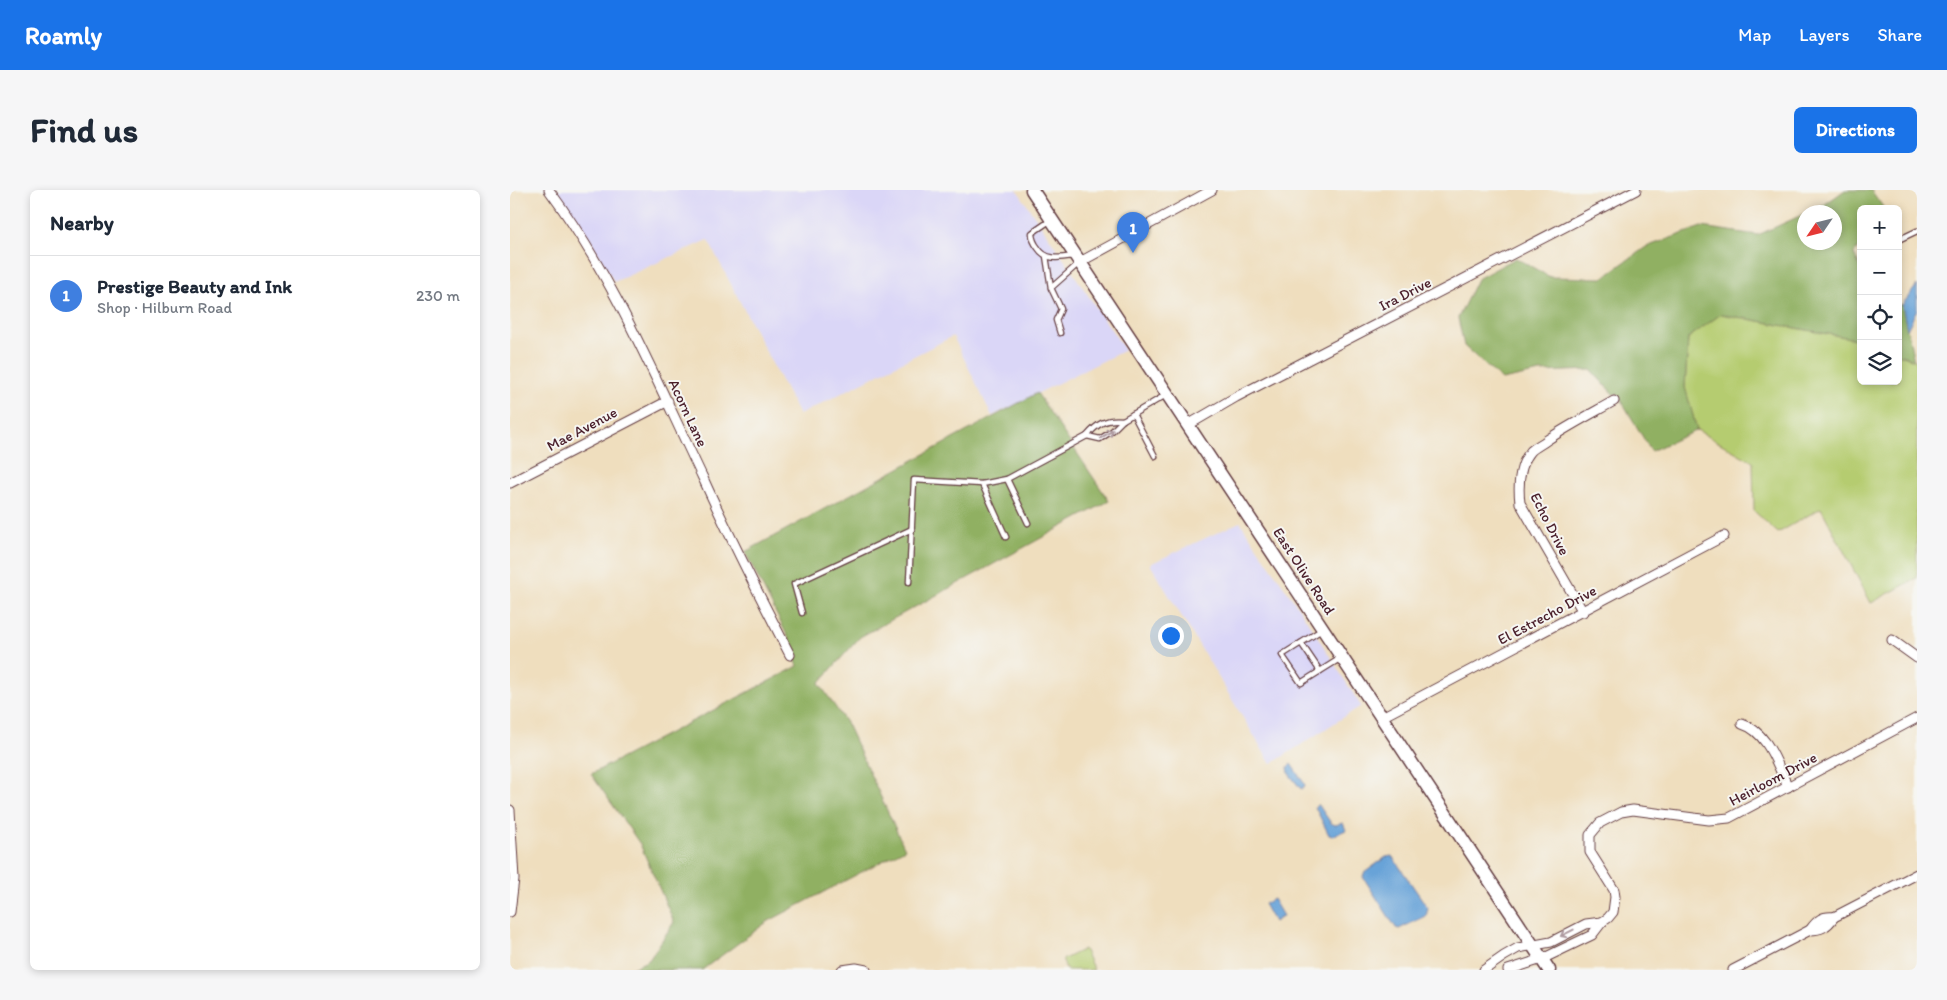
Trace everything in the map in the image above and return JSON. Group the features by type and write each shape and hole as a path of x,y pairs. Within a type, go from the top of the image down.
{"street":[{"name":"Acorn Lane","path":"549,190 583,239 610,287 668,401 702,477 790,655"},
{"name":"East Olive Road","path":"1032,190 1546,965"},
{"path":"1078,259 1212,190"},
{"name":"Ira Drive","path":"1188,425 1236,397 1636,190"},
{"name":"Mae Avenue","path":"510,483 668,401"},
{"name":"Echo Drive","path":"1583,612 1520,503 1518,489 1524,463 1531,451 1614,401"},
{"name":"El Estrecho Drive","path":"1382,717 1724,536"},
{"path":"1892,640 1917,658"},
{"name":"Heirloom Drive","path":"1508,970 1546,965 1592,935 1613,912 1614,890 1590,852 1590,835 1600,823 1621,812 1633,810 1708,820 1729,818 1917,718"},
{"path":"1742,724 1756,730 1762,737 1788,787"},
{"path":"510,810 514,879 510,912"},
{"path":"1733,970 1810,930 1816,921 1825,916 1834,917 1917,874"},
{"path":"1484,970 1518,948 1551,942 1586,924 1602,922"},
{"path":"842,970 856,968 866,970"}],"lane":[{"path":"1052,219 1032,233 1034,243 1041,253 1046,256 1078,259"},
{"path":"1902,238 1917,231"},
{"path":"1046,256 1050,288 1061,309 1056,320 1060,333"},
{"path":"1050,288 1078,259"},
{"path":"1087,436 1100,438 1112,432 1122,420 1168,394"},
{"path":"1133,414 1155,456"},
{"path":"909,582 914,480 982,484 1007,479 1087,436 1096,425 1111,419 1122,420"},
{"path":"1007,479 1028,523"},
{"path":"982,484 1006,537"},
{"path":"802,613 794,584 912,529"},
{"path":"1323,629 1282,655 1301,683 1342,657"},
{"path":"1300,643 1320,672"},
{"path":"1304,660 1310,657"},
{"path":"1292,669 1297,665"}],"shaded area":[{"path":"557,190 1017,190 1125,350 992,416 953,336 799,415 708,240 614,282 588,236"},
{"path":"1240,522 1312,628 1361,706 1271,764 1150,564"}],"green space":[{"path":"1845,190 1871,190 1882,205 1857,205 1857,249 1854,254 1857,260 1857,339 1721,314 1688,338 1685,387 1697,430 1651,451 1617,393 1614,395 1591,370 1540,372 1502,380 1464,346 1458,318 1477,279 1516,258 1550,277 1602,278 1646,247 1701,227 1758,235 1797,217 1797,250 1842,250 1842,205 1824,205"},
{"path":"1902,305 1914,360 1902,356"},
{"path":"1721,314 1857,339 1857,385 1902,385 1902,355 1917,361 1917,578 1871,603 1821,508 1778,533 1754,511 1753,462 1697,430 1685,388 1688,338"},
{"path":"1037,393 1109,501 860,637 819,683 847,724 905,849 767,922 702,970 628,970 649,960 674,922 640,844 591,774 798,666 795,659 798,657 745,552"},
{"path":"1084,949 1094,970 1067,970 1062,960"}],"water":[{"path":"1917,285 1917,309 1907,330 1902,305"},
{"path":"1291,764 1304,783 1305,786 1301,789 1289,774 1288,767"},
{"path":"1318,804 1331,823 1335,825 1343,823 1346,830 1332,836 1329,835 1315,807"},
{"path":"1392,856 1428,908 1426,916 1399,929 1396,928 1363,877 1364,873 1386,857"},
{"path":"1273,899 1283,916 1274,922 1264,904"}],"place":[{"name":"Prestige Beauty and Ink","path":"1133,253"}]}
